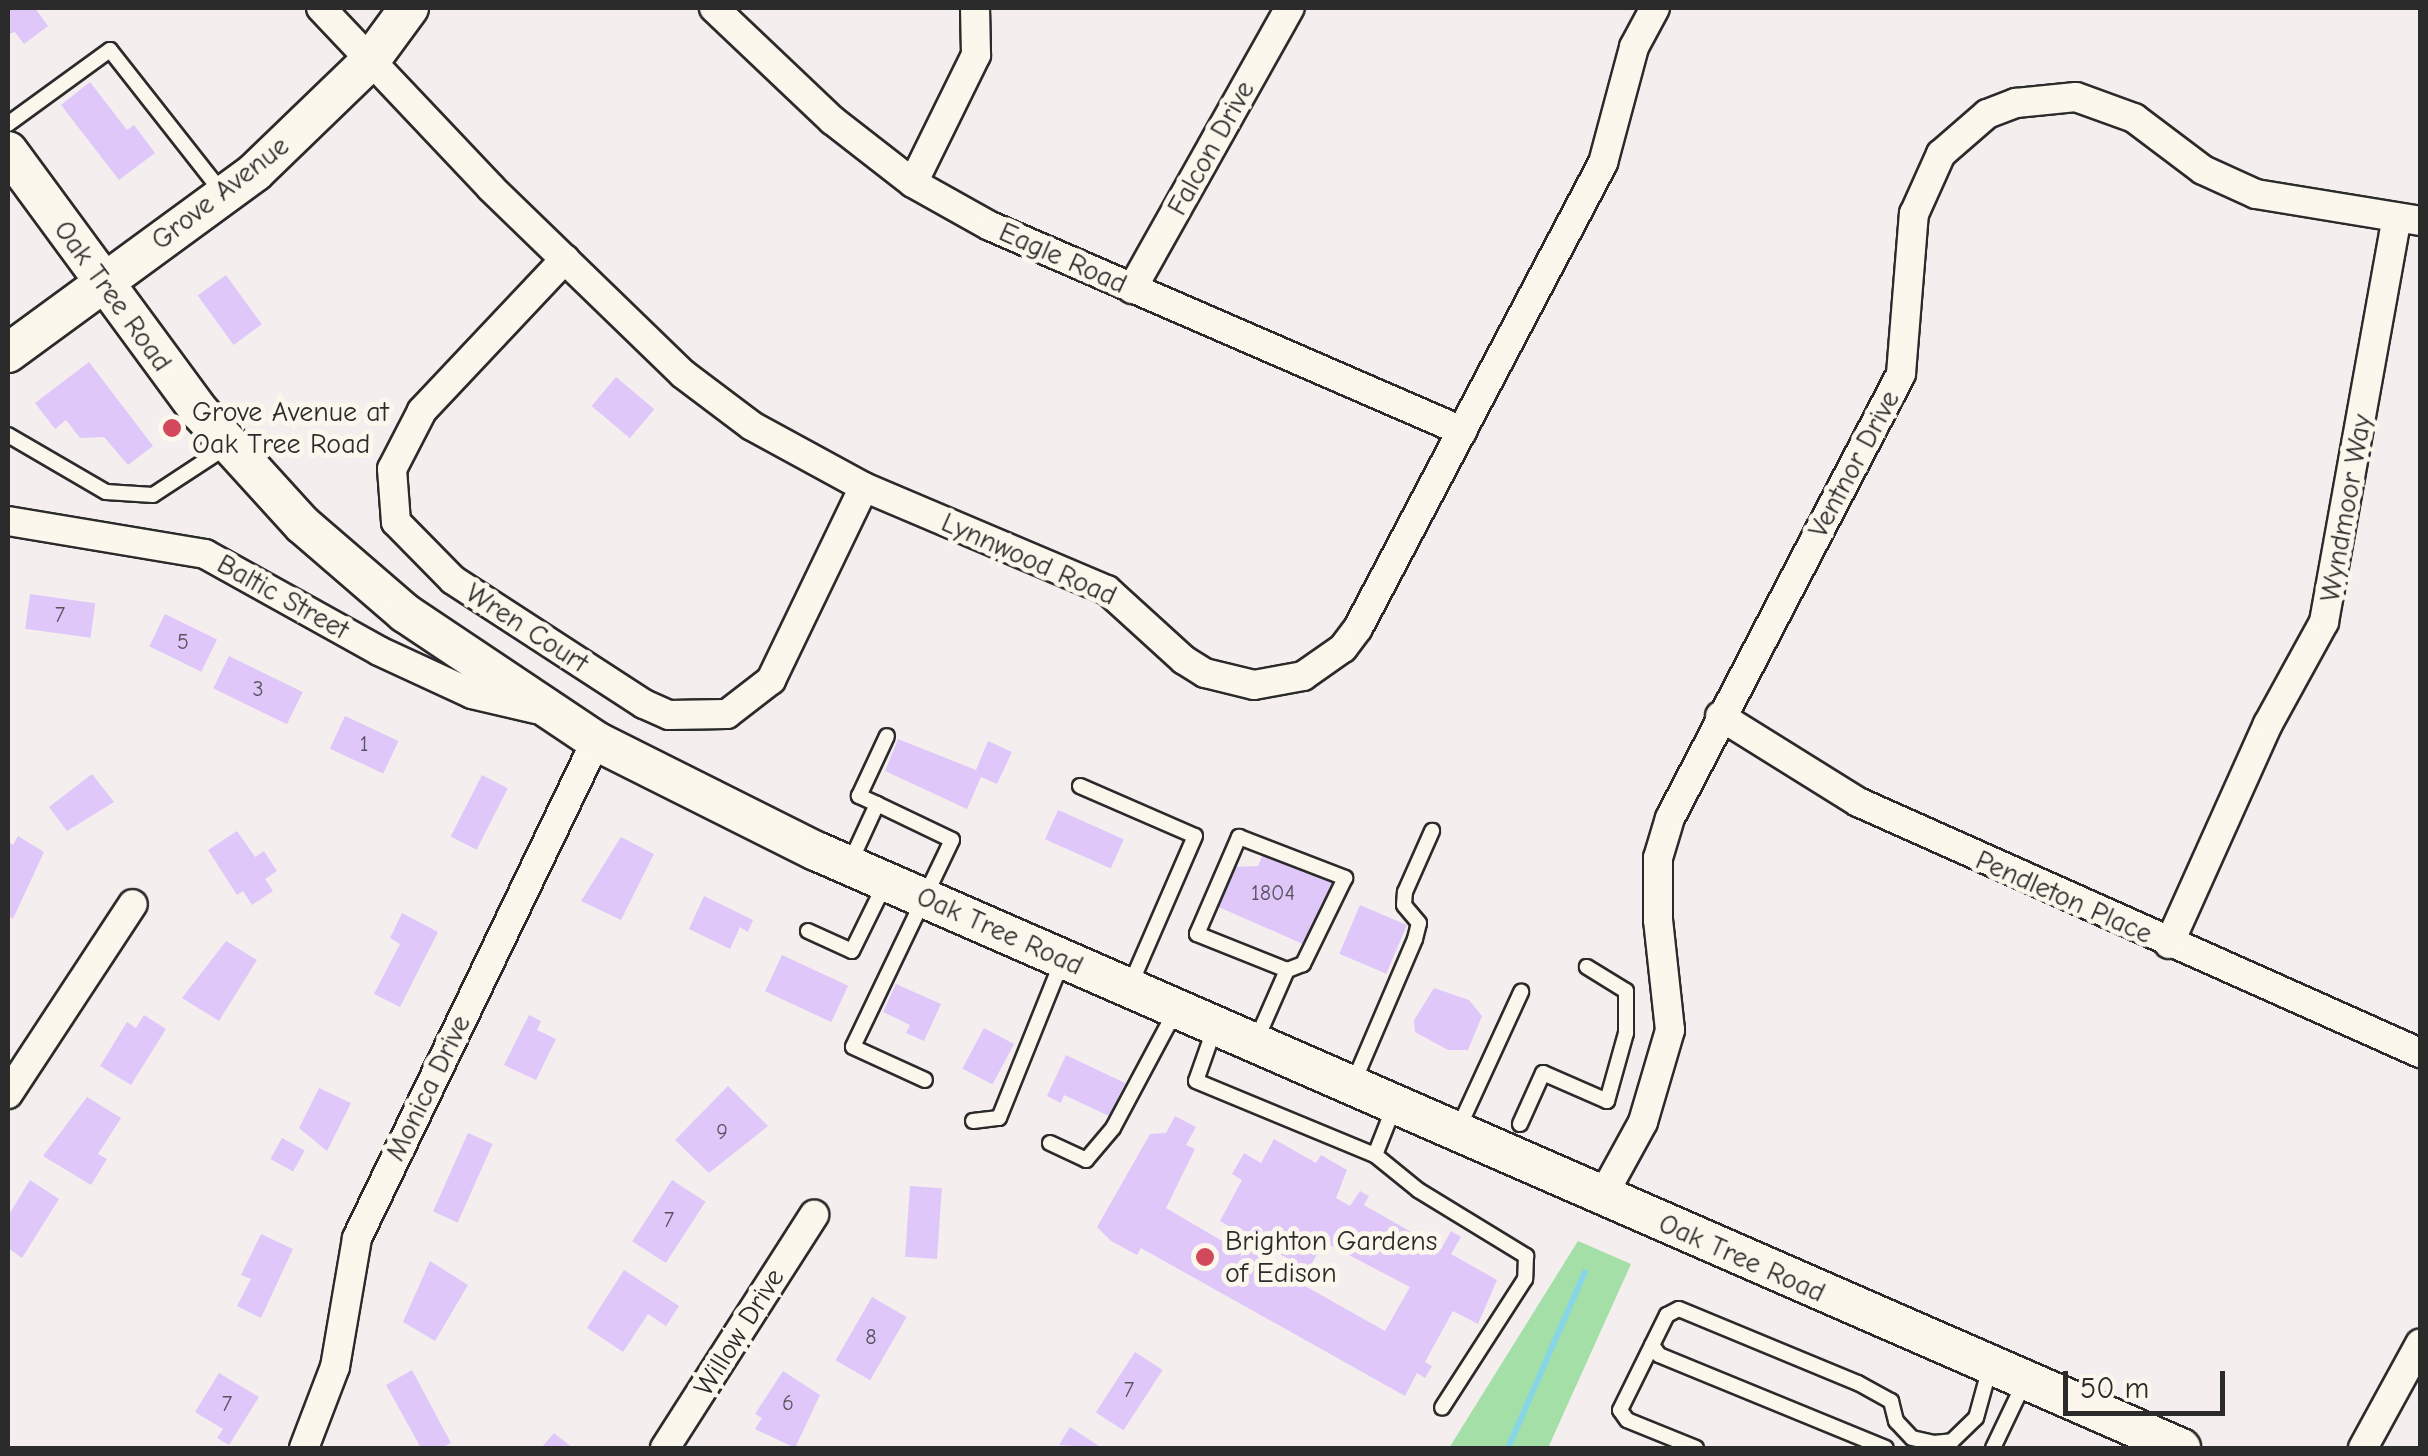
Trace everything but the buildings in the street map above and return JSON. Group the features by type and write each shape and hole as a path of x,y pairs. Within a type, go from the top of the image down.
{"main road":[{"name":"Grove Avenue","path":"8,353 224,196 370,61 409,8"},
{"name":"Oak Tree Road","path":"8,151 101,282 229,445 375,590 596,741 849,865 2181,1448"}],"street":[{"name":"Lynnwood Road","path":"321,8 565,260 697,384 752,426 864,486 1107,590 1206,673 1241,683 1278,683 1324,664 1358,628 1602,164 1634,47 1654,8"},
{"name":"Eagle Road","path":"714,8 832,120 913,184 990,226 1462,432"},
{"path":"913,184 976,55 975,8"},
{"name":"Falcon Drive","path":"1132,289 1290,8"},
{"name":"Ventnor Drive","path":"1602,1197 1644,1122 1662,1071 1670,1030 1658,858 1670,818 1894,390 1906,344 1914,214 1926,178 1962,132 2016,102 2076,98 2134,118 2203,170 2256,194 2409,220"},
{"name":"Wyndmoor Way","path":"2169,944 2268,724 2324,622 2409,220"},
{"name":"Wren Court","path":"565,260 422,411 392,469 396,522 453,580 644,704 669,715 715,717 748,702 771,680 864,486"},
{"name":"Baltic Street","path":"8,522 205,554 378,652 472,694 547,711"},
{"name":"Pendleton Place","path":"1720,716 1858,802 2420,1053"},
{"name":"Monica Drive","path":"304,1448 335,1366 357,1238 596,741"},
{"path":"8,1094 133,904"},
{"name":"Willow Drive","path":"665,1448 814,1215"},
{"path":"2363,1448 2420,1344"}],"lane":[{"path":"8,124 110,50 224,196"},
{"path":"8,436 106,492 153,495 229,445"},
{"path":"886,736 859,796 952,840 853,1048 925,1080"},
{"path":"1080,786 1195,836 1129,988"},
{"path":"849,865 877,804"},
{"path":"1351,1086 1415,939 1418,923 1404,904 1405,892 1432,831"},
{"path":"1255,1044 1287,970 1304,964 1345,878 1239,837 1197,934 1287,970"},
{"path":"808,931 852,951 886,881"},
{"path":"973,1121 999,1118 1063,959"},
{"path":"1520,1124 1542,1074 1607,1101 1626,1033 1626,990 1587,967"},
{"path":"1457,1133 1521,992"},
{"path":"1050,1143 1086,1160 1113,1128 1177,1009"},
{"path":"1215,1026 1196,1080 1376,1155 1418,1190 1526,1256 1525,1280 1442,1408"},
{"path":"1376,1155 1394,1105"},
{"path":"1696,1448 1621,1415 1667,1315 1693,1310 1891,1401 1896,1421 1912,1438 1934,1443 1952,1441 1976,1418 1990,1366"},
{"path":"1652,1345 1659,1355 1886,1448"},
{"path":"1993,1448 2025,1381"}],"green space":[{"path":"1578,1241 1631,1264 1548,1448 1449,1448"}],"waterway":[{"path":"1508,1448 1585,1272"}],"place":[{"name":"Grove Avenue at Oak Tree Road","path":"172,428"},
{"name":"Brighton Gardens of Edison","path":"1205,1257"}]}
